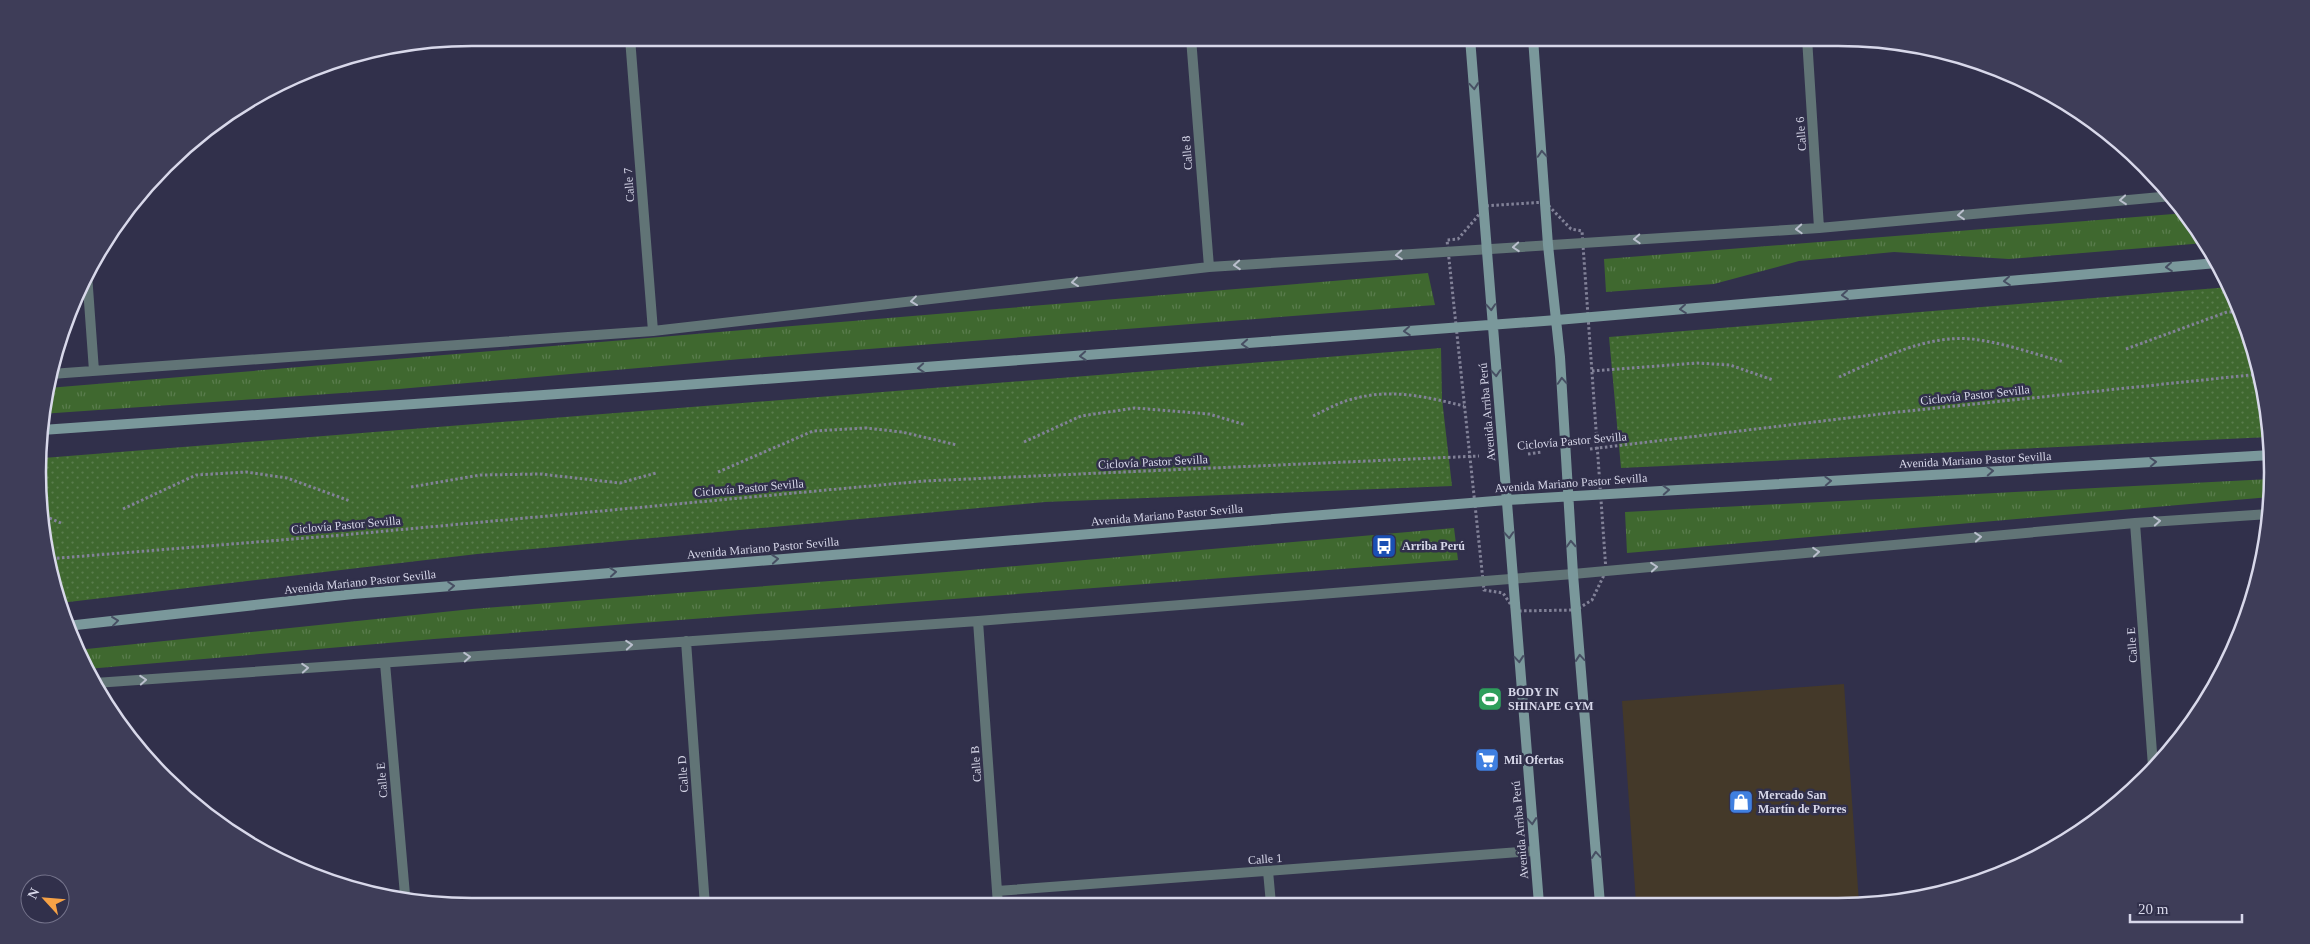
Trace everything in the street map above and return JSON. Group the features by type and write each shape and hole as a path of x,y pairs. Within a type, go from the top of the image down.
{"main road":[{"name":"Avenida Arriba Perú","path":"1471,46 1538,898"},
{"path":"1534,46 1548,245 1557,320 1567,450 1573,574 1600,898"},
{"path":"49,430 656,388 1492,325 2209,264"},
{"name":"Avenida Mariano Pastor Sevilla","path":"75,625 353,594 1568,495 2263,455"}],"street":[{"name":"Calle 7","path":"631,46 653,331"},
{"name":"Calle 8","path":"1192,46 1208,267"},
{"name":"Calle 6","path":"1809,46 1820,228"},
{"path":"58,374 653,331 1208,267 1820,228 2163,197"},
{"path":"88,288 94,371"},
{"path":"102,682 978,621 1573,574 2135,523 2261,515"},
{"name":"Calle E","path":"2135,523 2152,759"},
{"name":"Calle B","path":"978,621 998,898"},
{"name":"Calle D","path":"686,641 704,898"},
{"name":"Calle E","path":"386,663 404,892"},
{"name":"Calle 1","path":"997,891 1534,851"},
{"path":"1268,871 1270,898"}],"path":[{"path":"1582,242 1606,571"},
{"path":"2126,349 2227,312 2232,312"},
{"path":"1840,377 1893,353 1934,342 1970,339 2064,362"},
{"path":"1592,371 1697,363 1730,366 1773,380"},
{"name":"Ciclovía Pastor Sevilla","path":"55,558 343,535 924,481 1503,456 1597,448 1889,413 2252,375"},
{"path":"1313,416 1351,399 1373,394 1416,394 1464,406"},
{"path":"1024,442 1081,416 1135,408 1209,414 1246,425"},
{"path":"718,472 813,431 866,428 902,432 957,445"},
{"path":"123,509 196,475 246,472 287,478 350,501"},
{"path":"411,487 480,475 540,474 620,483 656,473"},
{"path":"49,518 61,523"}],"shaded area":[{"name":"Mercado San Martín de Porres","path":"1844,684 1859,897 1636,898 1622,701"}],"green space":[{"path":"2177,214 2197,244 2009,259 1894,252 1799,261 1714,284 1606,292 1604,259"},
{"path":"1428,273 1435,305 741,359 399,389 50,413 54,387"},
{"path":"2222,288 2241,335 2249,362 2256,389 2262,437 1621,468 1609,337"},
{"path":"1441,348 1442,399 1452,486 1045,502 477,554 67,602 54,555 50,528 47,500 47,458"},
{"path":"2264,479 2263,498 1627,553 1625,512"},
{"path":"1454,528 1458,560 434,639 94,668 85,649 472,609 959,571"}],"place":[{"name":"Arriba Perú","path":"1384,546"},
{"name":"BODY IN SHINAPE GYM","path":"1490,699"},
{"name":"Mil Ofertas","path":"1487,760"},
{"name":"Mercado San Martín de Porres","path":"1741,802"}]}
